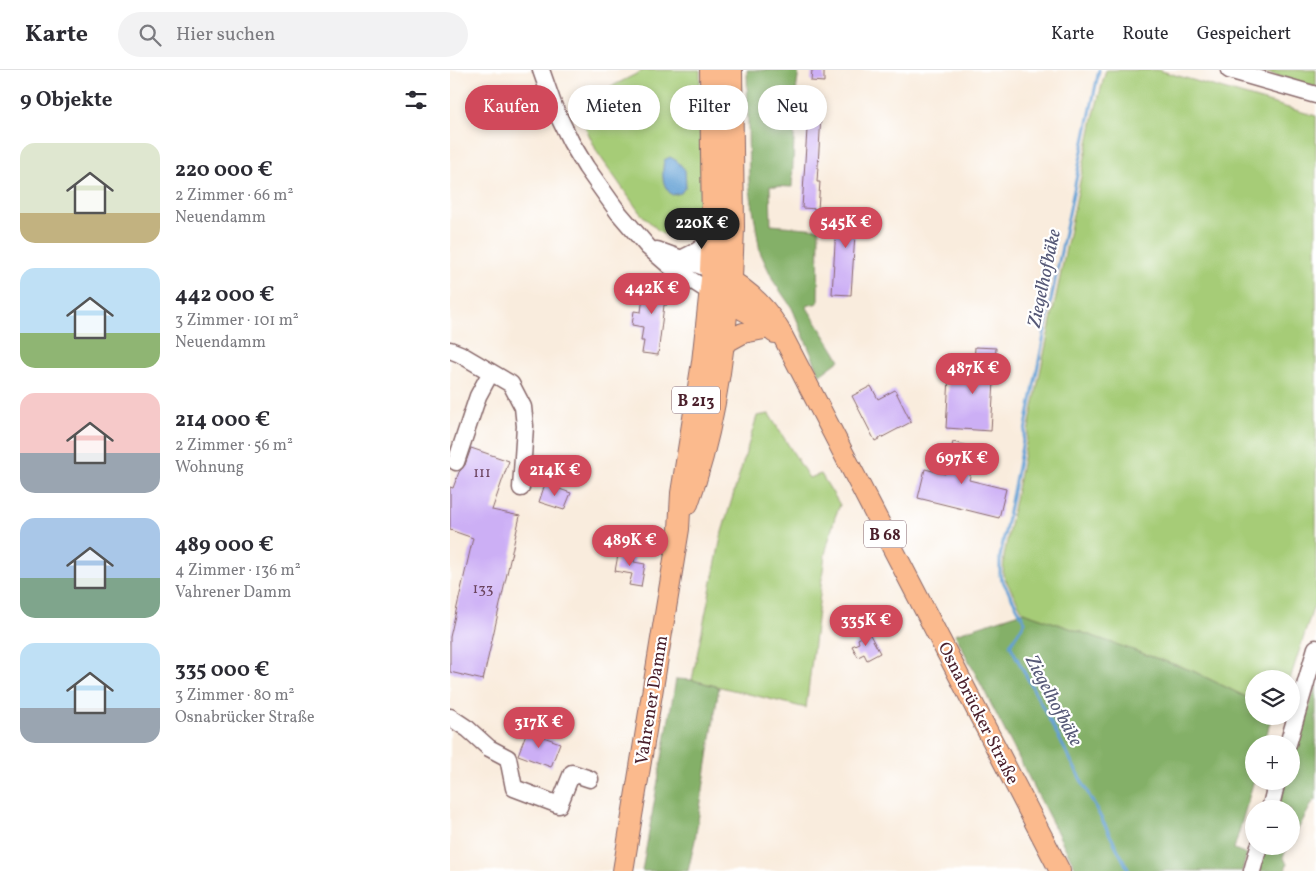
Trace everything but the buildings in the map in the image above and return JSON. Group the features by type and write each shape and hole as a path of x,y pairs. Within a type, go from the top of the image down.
{"highway":[{"name":"B 213","path":"712,70 713,239 717,280"},
{"name":"B 213","path":"717,280 732,227 730,70"}],"main road":[{"name":"Vahrener Damm","path":"679,529 698,476 707,442 723,344 728,302 717,280"},
{"name":"Vahrener Damm","path":"623,871 679,529 681,493 717,280"},
{"name":"Osnabrücker Straße","path":"717,280 764,306 779,328 1060,871"},
{"name":"Osnabrücker Straße","path":"728,302 752,315 786,343"},
{"path":"723,344 743,333 769,328"}],"street":[{"path":"541,70 554,107 571,142 618,212 648,247 671,267 717,280"},
{"path":"1229,70 1316,95"},
{"path":"681,259 697,251 713,239"},
{"path":"648,247 681,259 717,280"},
{"path":"450,350 510,384 523,407 525,426 521,488"},
{"path":"456,462 478,396 491,372"},
{"path":"1291,735 1316,648"},
{"path":"450,717 468,729 489,748 508,758 514,788 559,805 572,773 590,779"},
{"path":"1252,871 1256,855"}],"green space":[{"path":"644,70 700,70 700,85 670,85 670,130 700,130 701,201 697,236 676,237 661,233 640,213 597,152 587,130 660,130 660,85 614,85"},
{"path":"747,70 799,70 797,85 758,85 758,130 794,130 792,187 770,186 771,225 819,229 818,303 806,306 840,360 820,375 792,308 774,282 760,252 749,184"},
{"path":"1106,70 1158,70 1316,116 1316,599 1293,670 1245,670 1245,697 1193,671 1023,612 1003,575 1004,556 1034,402 1094,114"},
{"path":"1258,70 1316,70 1316,87"},
{"path":"769,414 809,478 821,474 840,505 825,554 806,708 692,680 722,532 757,416"},
{"path":"1023,612 1193,671 1245,697 1245,725 1269,725 1267,735 1245,735 1245,790 1251,790 1248,800 1245,800 1245,811 1234,849 1247,855 1242,871 1077,871 955,634"},
{"path":"676,679 692,680 719,687 695,840 688,871 642,871"},
{"path":"1316,685 1316,800 1314,800 1300,826 1300,800 1281,800 1283,790 1300,790 1300,736"},
{"path":"1263,855 1284,855 1287,864 1285,871 1259,871"}],"water":[{"path":"670,157 677,161 685,170 686,186 681,193 672,195 664,183 663,175 664,160"}],"waterway":[{"name":"Ziegelhofbäke","path":"1099,70 1000,557 1000,576 1025,622 1010,645 1129,871"}]}
